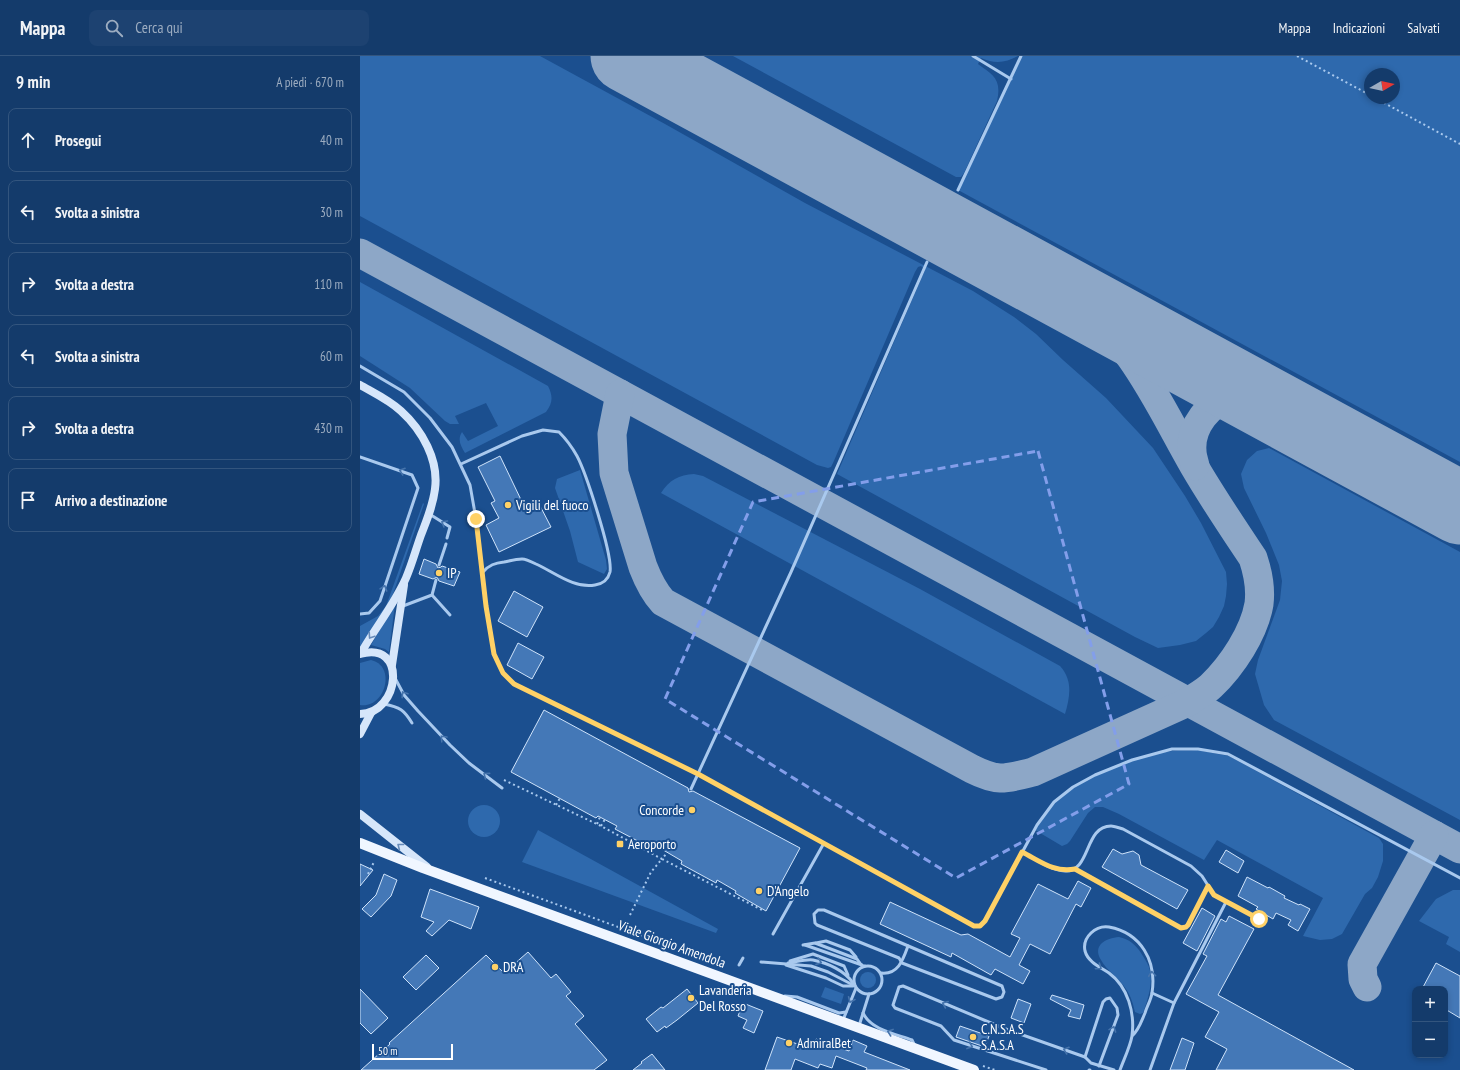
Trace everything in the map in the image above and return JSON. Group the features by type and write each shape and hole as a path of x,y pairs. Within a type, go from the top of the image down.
{"main road":[{"name":"Viale Giorgio Amendola","path":"360,843 974,1070"}],"street":[{"path":"360,385 400,410 409,419 426,444 432,458 435,472 435,488 429,513 406,578 392,665 394,675 393,684 390,693 382,704 371,713 360,734"},
{"path":"360,653 385,615 406,578"},
{"path":"360,653 377,653 383,656 392,665"},
{"path":"360,714 371,713"},
{"path":"360,814 430,870"}],"lane":[{"path":"973,56 1011,78"},
{"path":"958,190 1021,56"},
{"path":"691,789 791,572 927,262"},
{"path":"360,366 404,392 430,418 452,447 470,485 494,654 503,673 514,684 698,774 974,926 980,926 985,921 1037,825 1054,802 1083,780 1132,760 1172,749 1198,748 1228,754 1460,878"},
{"path":"460,464 522,436 543,430 559,432 578,457 590,491 609,556 610,572 607,579 594,585 584,586 570,582 550,570 522,559 494,563 486,567 483,572"},
{"path":"360,457 412,475 418,488 380,601 369,613 360,614"},
{"path":"429,513 450,527 448,538"},
{"path":"439,565 446,544"},
{"path":"432,595 436,580"},
{"path":"401,606 432,595"},
{"path":"432,595 450,615"},
{"path":"394,675 404,695 418,712 469,763 502,788"},
{"path":"382,704 397,707 404,711 412,723"},
{"path":"1022,852 1056,869 1065,871 1075,869 1080,863 1094,836 1103,828 1110,826 1123,829 1191,866 1202,876 1214,895 1259,919"},
{"path":"773,934 824,843"},
{"path":"1075,869 1181,928 1188,925 1208,886"},
{"path":"1150,1070 1174,1003 1226,902"},
{"path":"818,910 824,910 1002,986 1004,992 1002,997 996,999 902,964 899,958 817,926 814,920 814,914 818,910"},
{"path":"1120,1070 1132,1036 1132,1012 1129,1000 1123,988 1116,980 1087,957 1085,945 1089,935 1097,929 1106,927 1117,929 1136,940 1144,949 1150,962 1153,974 1152,993 1137,1031 1132,1036"},
{"path":"864,966 857,958 816,943 803,945 864,966 875,967 881,973 887,974 902,964 908,946"},
{"path":"739,965 743,958"},
{"path":"781,964 812,960 839,970 849,977 861,993 869,994 877,992 882,985 881,973"},
{"path":"761,962 811,966 828,972 856,987"},
{"path":"781,964 826,978 843,986 856,987"},
{"path":"843,1022 856,987 854,982 855,973 864,966"},
{"path":"1046,1070 954,1040 941,1026 894,1008 893,1005 900,987 903,986 1003,1028 1085,1057 1091,1063 1114,1070"},
{"path":"1152,993 1174,1003"},
{"path":"768,994 797,997 839,1013 846,1012"},
{"path":"858,1028 869,994"},
{"path":"1085,1057 1103,1002 1110,998 1117,1008 1118,1015 1099,1066"},
{"path":"863,1014 865,1018 877,1027 912,1040 917,1049"}],"path":[{"path":"1297,56 1364,92"},
{"path":"1386,104 1460,144"},
{"path":"500,778 597,824 764,911"},
{"path":"556,805 560,798"},
{"path":"597,824 600,817"},
{"path":"600,826 605,820"},
{"path":"630,915 651,872 668,852"},
{"path":"368,874 374,862"},
{"path":"485,878 659,942 662,946"},
{"path":"727,892 729,887"},
{"path":"731,894 734,890"}],"highlighted area":[{"path":"1038,451 1129,784 956,878 665,699 753,502"}],"shaded area":[{"path":"360,56 540,56 805,203 973,291 1014,317 1036,334 1106,398 1153,448 1185,496 1201,523 1226,572 1227,584 1224,606 1213,627 1196,641 1158,648 1135,637 837,474 925,270 921,266 918,267 915,272 831,467 828,468 817,465 360,216"},
{"path":"733,56 1018,56 1000,62 981,58 978,64 995,78 997,83 997,101 964,173 961,177 956,177"},
{"path":"1021,56 1460,56 1460,462 958,190"},
{"path":"360,282 548,386 552,399 546,412 465,453 460,440 462,432 468,441 498,426 486,403 455,416 459,424 450,424 410,388 360,356"},
{"path":"1269,448 1460,552 1460,820 1274,720 1264,705 1255,674 1258,660 1280,600 1282,581 1279,565 1266,533 1244,488 1241,474 1247,460 1257,451"},
{"path":"580,470 606,560 607,569 604,574 578,562 570,531 555,488 557,479"},
{"path":"694,474 703,476 920,589 1060,666 1069,683 1069,695 1065,714 661,493 667,485 675,479"},
{"path":"423,503 424,504 392,597 360,650 360,626 378,616 386,606"},
{"path":"395,604 389,652 385,649 371,645"},
{"path":"371,660 379,664 384,670 386,678 385,686 376,700 369,704 360,705 360,663"},
{"path":"1197,750 1229,756 1379,838 1383,844 1383,861 1378,877 1372,888 1365,894 1342,934 1332,939 1320,940 1303,936 1323,898 1217,840 1204,860 1119,814 1103,807 1095,807 1088,813 1070,841 1062,846 1035,830 1048,810 1057,800 1067,792 1095,776 1128,762 1159,753"},
{"path":"481,805 487,805 496,809 500,821 496,833 487,837 481,837 472,833 468,824 468,818 472,809"},
{"path":"538,830 718,929 716,933 522,862"},
{"path":"1453,890 1460,890 1460,952 1446,944 1449,937 1419,921 1436,899"},
{"path":"1119,937 1126,939 1137,947 1149,967 1151,978 1150,990 1143,1013 1140,1014 1135,1012 1128,992 1104,964 1099,955 1099,946 1102,943 1109,939"},
{"path":"868,972 874,974 876,980 874,986 868,988 862,986 860,980 862,974"},
{"path":"825,987 844,994 841,1004 821,997"}],"building":[{"path":"500,456 524,506 537,500 551,527 499,552 486,525 499,518 491,503 495,501 478,467"},
{"path":"424,559 436,564 438,568 442,566 460,572 454,586 439,581 437,577 433,579 419,574"},
{"path":"514,591 543,607 527,637 498,621"},
{"path":"518,643 544,657 532,679 507,665"},
{"path":"544,710 688,788 689,792 693,791 800,848 766,911 735,893 736,891 717,880 716,883 681,864 682,861 653,844 651,848 615,829 617,826 598,816 596,818 511,772"},
{"path":"1113,849 1122,854 1133,851 1139,855 1141,865 1188,890 1177,909 1102,867"},
{"path":"1226,850 1244,861 1238,873 1219,862"},
{"path":"360,864 373,870 360,886"},
{"path":"384,874 397,880 391,896 371,917 362,909 376,895"},
{"path":"1247,877 1285,896 1284,898 1310,909 1298,931 1288,925 1291,920 1276,913 1273,919 1256,909 1258,907 1238,896"},
{"path":"1078,881 1091,888 1081,907 1076,904 1050,954 1030,944 1019,965 1030,971 1023,984 995,969 991,975 952,953 951,957 880,924 890,902 961,935 968,934 1010,957 1020,938 1011,934 1038,884 1068,899"},
{"path":"430,889 479,907 471,929 449,920 432,936 426,931 434,922 421,917"},
{"path":"1202,908 1215,916 1197,951 1183,943"},
{"path":"1229,916 1254,929 1218,995 1354,1070 1216,1070 1227,1049 1205,1037 1219,1012 1186,994 1207,956 1203,954 1221,919 1226,922"},
{"path":"528,952 551,978 556,974 571,992 566,996 584,1016 575,1024 607,1060 594,1070 361,1070 486,955 504,973"},
{"path":"426,955 439,968 416,990 403,977"},
{"path":"1436,963 1460,976 1460,1018 1448,1011 1448,986 1424,986"},
{"path":"360,989 388,1018 371,1034 360,1023"},
{"path":"687,989 698,1003 666,1028 665,1026 657,1032 646,1019"},
{"path":"1052,995 1084,1005 1080,1019 1068,1016 1071,1010 1050,999"},
{"path":"1018,999 1031,1004 1024,1023 1011,1018"},
{"path":"743,1003 763,1011 754,1033 743,1028 747,1020 738,1016"},
{"name":"C.N.S.A.S S.A.S.A","path":"960,1026 989,1036 985,1047 956,1037"},
{"path":"777,1037 812,1049 816,1039 849,1051 853,1040 867,1046 864,1052 910,1070 866,1070 867,1068 836,1056 832,1068 820,1064 818,1068 795,1059 791,1070 765,1070"},
{"path":"1182,1038 1194,1043 1185,1070 1170,1070"},
{"path":"652,1054 665,1070 633,1070 642,1063 641,1062"}],"taxiway":[{"path":"360,253 1460,849"},
{"path":"620,394 612,434 614,473 643,567 656,594 663,602 972,769 995,778 1008,778 1033,772 1188,702 1206,690 1227,669 1241,648 1252,626 1259,604 1259,581 1253,558 1201,478 1141,373 1126,351 1109,331 1090,312 1069,296"},
{"path":"1195,466 1192,451 1194,433 1203,417 1209,410 1216,404 1232,397 1257,398"},
{"path":"1367,987 1363,979 1362,964 1434,835"}],"runway":[{"path":"627,56 1460,508"}],"place":[{"name":"Vigili del fuoco","path":"508,505"},
{"name":"IP","path":"439,573"},
{"name":"Concorde","path":"692,810"},
{"name":"Aeroporto","path":"620,844"},
{"name":"D'Angelo","path":"759,891"},
{"name":"DRA","path":"495,967"},
{"name":"Lavanderia Del Rosso","path":"691,998"},
{"name":"C.N.S.A.S S.A.S.A","path":"973,1037"},
{"name":"AdmiralBet","path":"789,1043"}],"route":[{"path":"476,519 486,606 494,654 503,673 514,684 698,774 974,926 980,926 985,921 1022,852 1056,869 1065,871 1075,869 1181,928 1188,925 1208,886 1214,895 1259,919"}]}
